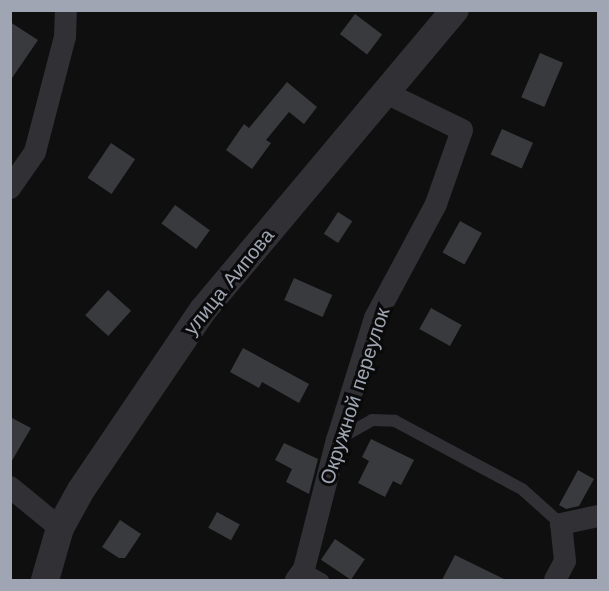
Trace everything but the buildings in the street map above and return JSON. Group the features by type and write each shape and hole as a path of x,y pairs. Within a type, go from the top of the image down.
{"street":[{"path":"10,188 35,152 64,37 66,10"},
{"name":"улица Аипова","path":"45,580 60,528 127,419 203,310 455,10"},
{"name":"Окружной переулок","path":"307,577 337,440 375,318 436,204 462,130 384,92"},
{"path":"10,487 60,528"},
{"path":"555,580 565,561 561,524 598,516"}],"lane":[{"path":"337,440 372,420 395,421 522,489 561,524"}]}
